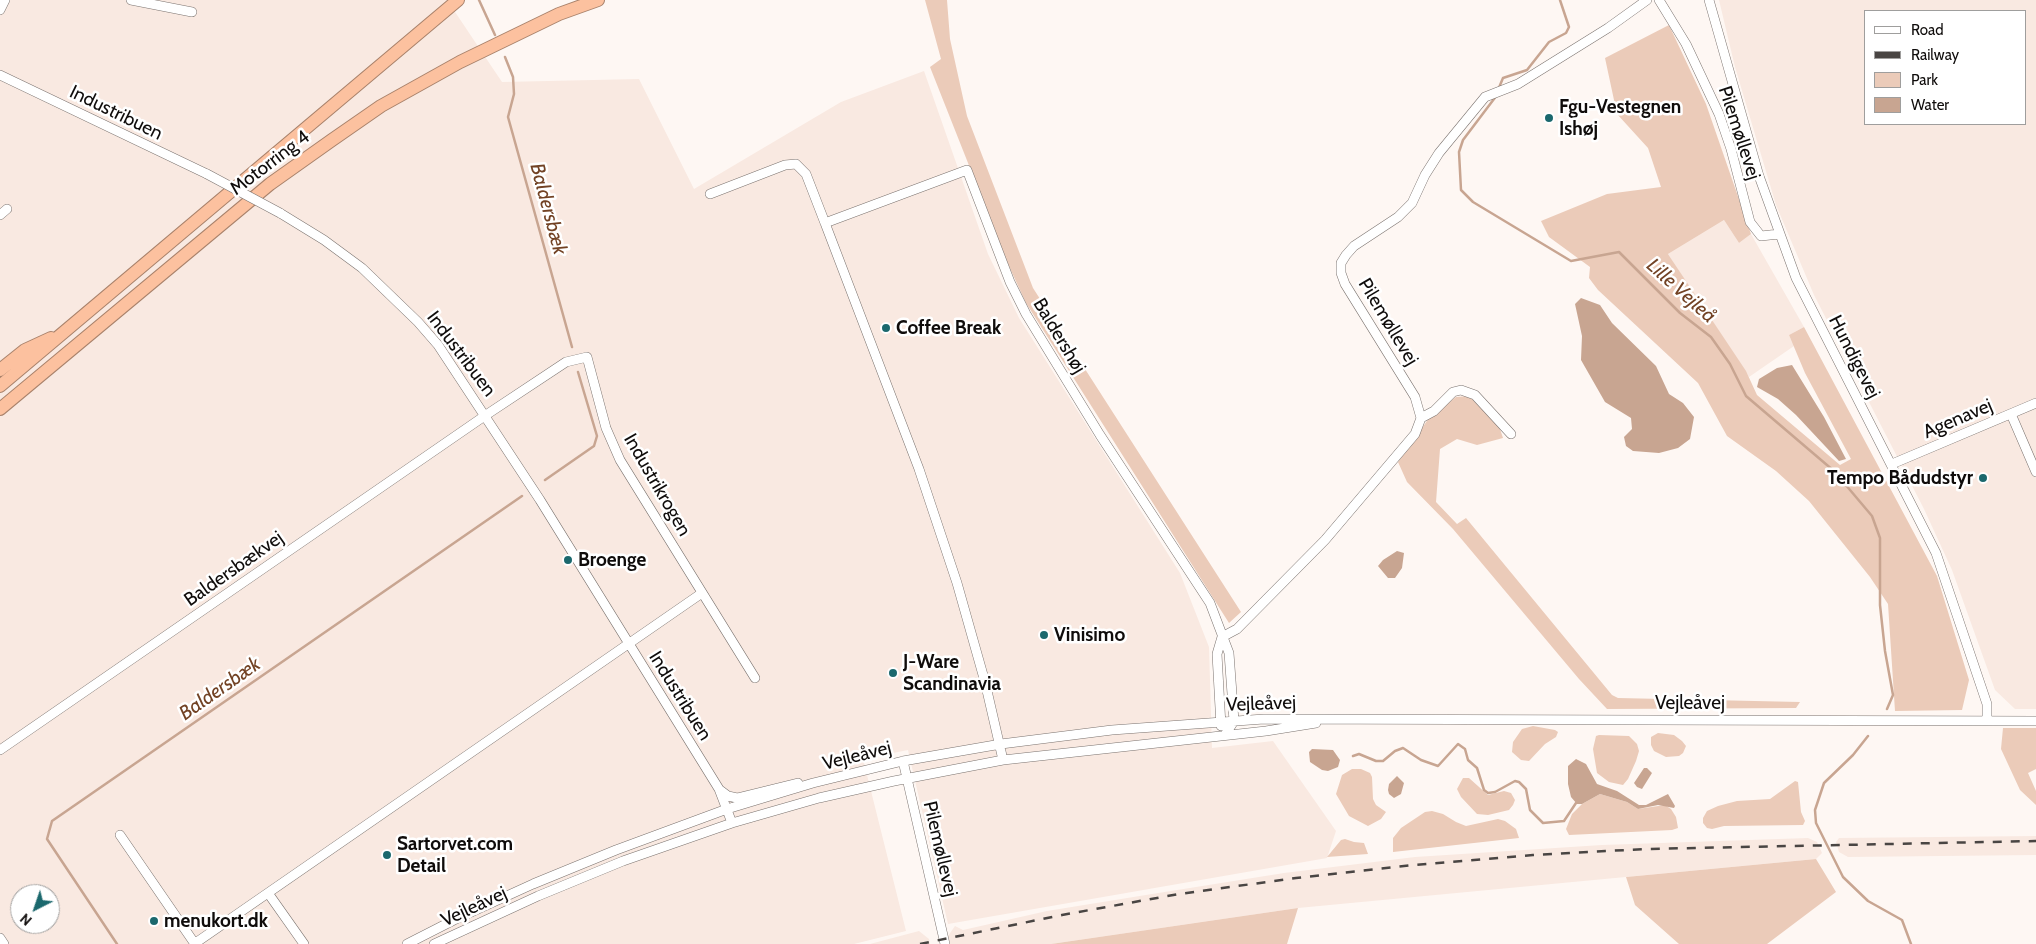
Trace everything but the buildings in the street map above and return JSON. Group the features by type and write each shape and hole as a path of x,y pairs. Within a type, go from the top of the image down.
{"highway":[{"name":"Motorring 4","path":"0,386 458,0"},
{"name":"Motorring 4","path":"0,409 270,184 381,106 460,62 559,14 598,0"},
{"path":"0,370 25,350 65,332"}],"street":[{"path":"0,10 5,0"},
{"path":"131,0 192,12"},
{"name":"Pilemøllevej","path":"1421,418 1415,397 1345,284 1341,273 1341,263 1354,246 1398,217 1412,203 1425,175 1439,153 1485,98 1506,90 1608,28 1647,0"},
{"name":"Pilemøllevej","path":"1659,0 1686,44 1719,114 1731,149 1750,222 1761,236 1779,234"},
{"name":"Hundigevej","path":"1708,0 1759,176 1779,234 1800,287 1936,553 1986,704 1987,720"},
{"name":"Industribuen","path":"0,75 207,174 280,213 324,240 362,268 391,294 438,345 486,415 719,789 732,823"},
{"path":"710,194 785,165 796,164 806,174 919,469 957,583 1001,744 1003,760"},
{"name":"Baldershøj","path":"825,223 967,170 1010,282 1026,314 1100,435 1210,603 1229,653 1234,721"},
{"name":"Industrikrogen","path":"486,415 566,362 587,358 606,428 620,460 754,678"},
{"path":"1225,735 1220,722 1217,654 1222,637 1237,629 1326,540 1415,434 1421,418 1434,411 1453,392 1461,390 1475,395 1512,434"},
{"name":"Agenavej","path":"1892,464 2036,403"},
{"path":"2011,414 2036,472"},
{"name":"Baldersbækvej","path":"0,750 486,415"},
{"path":"120,835 194,944 629,646 702,593"},
{"name":"Vejleåvej","path":"434,944 530,900 623,861 732,823 819,798 908,778 1003,760 1266,731 1344,718"},
{"name":"Vejleåvej","path":"407,944 533,884 616,850 727,809 813,783 903,762 1001,744 1112,730 1234,721 1344,718 2036,721"},
{"path":"1225,735 1234,721"},
{"name":"Pilemøllevej","path":"903,762 945,944"},
{"path":"719,789 728,796 737,798 792,783 813,783"},
{"path":"268,893 304,944"},
{"path":"0,938 4,944"}],"shaded area":[{"path":"0,0 447,0 502,82 639,79 694,189 841,102 924,71 988,254 1019,318 1180,573 1209,647 1212,748 1273,741 1336,831 1327,858 948,924 908,750 863,759 906,931 854,944 0,944"},
{"path":"1719,0 2036,0 2036,709 2015,709 1995,690 1952,570 1924,509 1814,295 1776,205 1735,67"},
{"path":"1724,220 1739,243 1751,234 1804,327 1789,335 1794,346 1749,377 1668,254"},
{"path":"2036,836 2036,855 1848,857 1839,852 1836,842 1839,838"},
{"path":"1808,838 1817,842 1822,853 1816,859 1298,908 1051,944 950,944 948,936 955,926 963,930 1047,911 1152,894 1284,873 1415,857 1602,845"},
{"path":"919,931 929,939 930,944 870,944"}],"green space":[{"path":"925,0 947,0 950,39 967,116 1033,288 1241,612 1229,623 1026,303 1008,264 930,67 941,59"},
{"path":"1669,25 1706,104 1751,234 1739,243 1724,220 1668,254 1746,371 1757,395 1840,465 1851,459 1805,373 1789,335 1804,327 1937,576 1969,680 1962,710 1895,711 1888,604 1870,577 1809,501 1776,471 1727,436 1698,383 1598,290 1589,278 1590,267 1549,237 1541,221 1607,194 1661,187 1648,148 1617,114 1605,58"},
{"path":"1469,396 1499,426 1503,438 1477,445 1457,439 1440,449 1436,502 1457,524 1466,518 1612,695 1618,698 1800,702 1796,708 1607,709 1579,679 1453,529 1407,482 1398,462 1429,418 1456,397"},
{"path":"1533,726 1558,732 1556,737 1545,744 1529,761 1521,760 1512,752 1513,742 1522,729"},
{"path":"2003,728 2036,728 2036,769 2028,773 2036,791 2036,805 2020,790 2001,749"},
{"path":"1658,733 1674,735 1682,741 1686,746 1683,753 1679,756 1666,757 1654,751 1651,745 1651,737"},
{"path":"1596,736 1629,736 1637,744 1639,751 1636,761 1628,779 1623,785 1609,782 1597,773 1593,749"},
{"path":"1352,769 1361,769 1370,773 1372,777 1373,799 1376,805 1386,812 1381,819 1368,826 1349,816 1336,794 1342,775"},
{"path":"1463,778 1469,778 1488,795 1504,791 1511,793 1515,800 1513,805 1509,810 1488,815 1477,814 1461,797 1457,789"},
{"path":"1795,781 1798,782 1801,812 1805,821 1803,825 1724,826 1712,829 1707,828 1703,823 1703,818 1707,811 1737,801 1770,799"},
{"path":"1600,794 1627,802 1638,809 1665,805 1671,809 1676,817 1678,828 1672,830 1569,835 1566,829 1572,814 1582,804"},
{"path":"1432,811 1443,814 1466,826 1498,819 1505,821 1516,829 1519,838 1393,852 1393,838 1401,828 1425,812"},
{"path":"1345,839 1364,843 1368,854 1327,857 1341,840"},
{"path":"1816,859 1836,892 1767,944 1679,944 1635,905 1626,877"},
{"path":"1298,908 1287,944 1051,944"}],"water":[{"path":"1581,298 1600,305 1612,323 1656,366 1669,394 1683,403 1694,417 1690,439 1678,448 1659,453 1633,451 1626,446 1624,437 1632,429 1631,418 1605,402 1581,360 1582,336 1575,304"},
{"path":"1792,365 1824,417 1846,459 1839,461 1796,415 1778,399 1757,387 1759,379 1777,368"},
{"path":"1397,551 1404,553 1402,568 1395,578 1388,578 1378,566 1383,560"},
{"path":"1312,749 1333,750 1340,760 1338,767 1328,771 1322,770 1310,762 1309,752"},
{"path":"1576,759 1586,764 1597,784 1617,791 1639,805 1646,805 1668,794 1675,806 1674,808 1658,805 1638,809 1627,802 1600,794 1582,804 1577,804 1571,797 1568,784 1568,766"},
{"path":"1644,768 1647,768 1652,773 1642,789 1634,783"},
{"path":"1397,776 1404,783 1401,794 1394,798 1389,794 1388,790 1389,784"}],"waterway":[{"name":"Baldersbæk","path":"479,0 495,35"},
{"name":"Lille Vejleå","path":"1498,90 1503,78 1527,70 1549,42 1566,33 1569,27 1560,0"},
{"name":"Baldersbæk","path":"505,57 513,77 514,94 508,117 572,347"},
{"name":"Lille Vejleå","path":"1497,95 1463,140 1459,152 1461,190 1473,202 1571,261 1619,252 1680,313 1711,337 1730,364 1746,396 1834,471 1872,516 1880,538 1880,605 1885,651 1893,695 1887,709"},
{"name":"Baldersbæk","path":"545,480 594,446 597,436 578,372"},
{"name":"Baldersbæk","path":"117,944 47,839 52,821 522,496"},
{"name":"Lille Vejleå","path":"1868,736 1853,755 1824,783 1815,810 1816,823 1843,877 1868,901 1902,920 1911,944"},
{"path":"1353,756 1359,754 1376,761 1383,761 1395,751 1403,748 1421,760 1438,766 1458,744 1465,749 1468,760 1477,768 1484,790 1488,793 1495,792 1515,781 1519,782 1526,789 1530,810 1543,823 1564,821 1576,803"}],"railway":[{"path":"920,944 1062,915 1179,894 1413,865 1533,855 1645,849 2036,841"}],"place":[{"name":"Fgu-Vestegnen Ishøj","path":"1549,118"},
{"name":"Coffee Break","path":"886,328"},
{"name":"Tempo Bådudstyr","path":"1983,478"},
{"name":"Broenge","path":"568,560"},
{"name":"Vinisimo","path":"1044,635"},
{"name":"J-Ware Scandinavia","path":"893,673"},
{"name":"Sartorvet.com Detail","path":"387,855"},
{"name":"menukort.dk","path":"154,921"}]}
